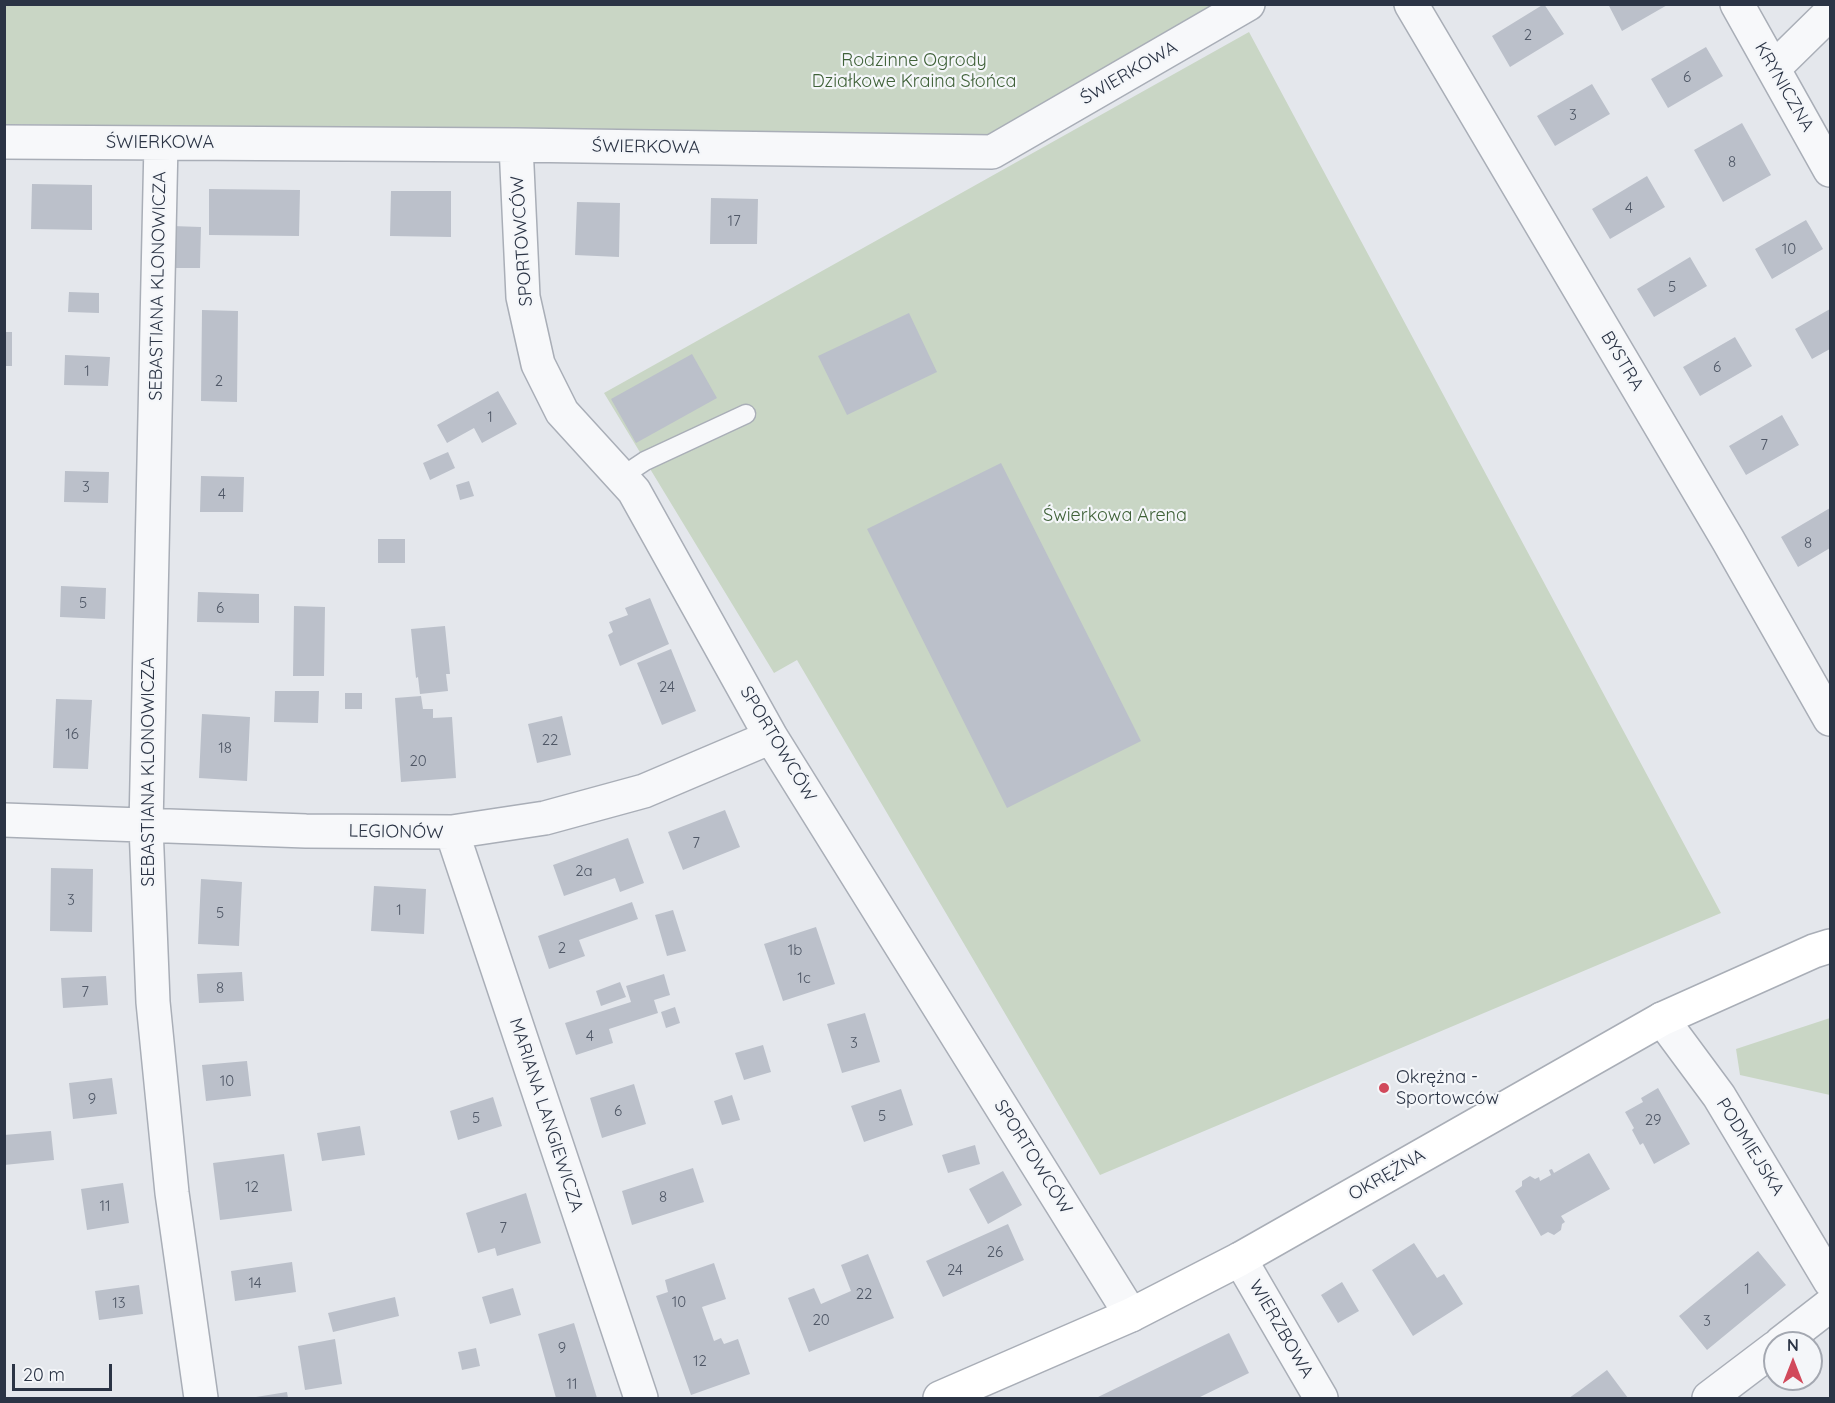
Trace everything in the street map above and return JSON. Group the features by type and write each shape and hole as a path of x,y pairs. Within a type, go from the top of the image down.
{"street":[{"name":"ŚWIERKOWA","path":"4,142 516,145 992,152 1248,4"},
{"name":"BYSTRA","path":"1411,4 1728,540 1830,719"},
{"name":"KRYNICZNA","path":"1737,4 1828,159"},
{"path":"1774,69 1830,13"},
{"name":"SEBASTIANA KLONOWICZA","path":"161,143 146,826 153,1002 172,1193 201,1398"},
{"name":"SPORTOWCÓW","path":"516,145 523,297 538,364 562,412 633,491 771,737 1131,1315"},
{"name":"LEGIONÓW","path":"4,820 306,831 452,832 545,818 644,791 771,737"},
{"name":"MARIANA LANGIEWICZA","path":"452,832 641,1398"},
{"name":"OKRĘŻNA","path":"940,1398 1131,1315 1240,1258 1662,1019 1830,945"},
{"name":"PODMIEJSKA","path":"1662,1019 1719,1096 1830,1281"},
{"name":"WIERZBOWA","path":"1240,1258 1322,1398"},
{"path":"1796,1331 1830,1305"},
{"path":"1709,1398 1763,1357"}],"lane":[{"path":"621,477 645,461 746,414"}],"green space":[{"name":"Rodzinne Ogrody Działkowe Kraina Słońca","path":"5,5 1219,5 988,140 5,124"},
{"name":"Świerkowa Arena","path":"1249,32 1721,913 1100,1175 797,660 774,673 604,393"},
{"path":"1830,1018 1830,1095 1740,1075 1736,1049"}],"building":[{"path":"1544,4 1564,34 1510,67 1492,36"},
{"path":"1608,4 1669,4 1622,31"},
{"path":"1706,47 1723,76 1668,108 1651,79"},
{"path":"1592,84 1610,114 1555,146 1537,116"},
{"path":"1742,123 1771,175 1723,202 1694,150"},
{"path":"1647,176 1665,207 1610,239 1592,209"},
{"path":"32,184 92,185 92,230 31,229"},
{"path":"209,189 300,190 299,236 209,235"},
{"path":"391,191 451,191 451,237 390,236"},
{"path":"711,198 758,199 757,244 710,244"},
{"path":"577,202 620,203 619,257 575,255"},
{"path":"1806,220 1823,249 1772,279 1755,249"},
{"path":"172,226 201,227 200,268 171,268"},
{"path":"1690,257 1707,286 1654,317 1637,289"},
{"path":"69,292 99,293 99,313 68,312"},
{"path":"1830,309 1830,349 1812,359 1795,329"},
{"path":"202,310 238,311 237,402 201,401"},
{"path":"909,313 937,372 847,415 818,356"},
{"path":"4,332 12,332 12,366 4,366"},
{"path":"1735,337 1752,366 1700,396 1683,367"},
{"path":"692,354 717,398 636,443 611,399"},
{"path":"65,355 110,357 108,386 64,385"},
{"path":"498,391 517,424 482,443 474,428 447,443 437,425"},
{"path":"1782,415 1799,445 1746,475 1729,446"},
{"path":"448,452 455,468 430,480 423,463"},
{"path":"1001,463 1141,741 1007,808 867,529"},
{"path":"65,471 109,472 108,503 64,502"},
{"path":"201,476 244,477 243,512 200,512"},
{"path":"469,481 474,496 460,500 456,485"},
{"path":"1830,508 1830,548 1798,567 1781,537"},
{"path":"378,539 405,539 405,563 378,563"},
{"path":"61,586 106,588 105,619 60,617"},
{"path":"198,592 259,594 259,623 197,622"},
{"path":"650,598 669,644 620,666 608,635 613,632 609,622 628,615 625,608"},
{"path":"294,606 325,607 324,676 293,676"},
{"path":"445,626 450,674 446,674 448,691 420,694 411,629"},
{"path":"671,649 696,711 662,725 637,663"},
{"path":"275,691 319,691 318,723 274,722"},
{"path":"345,693 362,693 362,709 345,709"},
{"path":"421,696 423,709 433,709 433,718 452,717 456,778 401,782 395,698"},
{"path":"56,699 92,700 88,769 53,768"},
{"path":"202,714 250,717 247,781 199,778"},
{"path":"562,716 571,755 537,763 528,724"},
{"path":"725,810 740,847 683,870 668,832"},
{"path":"628,838 644,883 620,892 615,878 564,896 553,865"},
{"path":"51,868 93,869 92,932 50,931"},
{"path":"201,879 242,882 239,946 198,944"},
{"path":"374,886 426,889 424,934 371,931"},
{"path":"632,902 638,919 579,940 585,956 549,969 538,936"},
{"path":"673,910 686,951 667,956 655,915"},
{"path":"816,927 835,984 783,1001 764,944"},
{"path":"242,972 244,1001 199,1003 197,974"},
{"path":"664,974 670,995 654,1000 658,1013 609,1029 613,1043 576,1055 565,1023 631,1002 626,986"},
{"path":"106,976 108,1005 63,1008 61,978"},
{"path":"620,982 626,997 601,1006 596,991"},
{"path":"675,1007 680,1023 666,1028 661,1012"},
{"path":"865,1013 880,1062 842,1073 827,1024"},
{"path":"763,1045 771,1072 744,1080 735,1053"},
{"path":"247,1061 251,1096 206,1101 202,1065"},
{"path":"112,1078 117,1114 73,1119 69,1083"},
{"path":"634,1084 646,1124 602,1138 590,1098"},
{"path":"1658,1088 1690,1144 1654,1164 1643,1143 1640,1145 1625,1112 1643,1102 1641,1098"},
{"path":"901,1089 913,1125 864,1142 851,1106"},
{"path":"732,1095 740,1120 722,1125 714,1101"},
{"path":"493,1097 502,1126 458,1140 450,1111"},
{"path":"360,1126 365,1155 322,1161 317,1133"},
{"path":"51,1131 54,1160 4,1165 4,1135"},
{"path":"975,1145 980,1164 948,1173 942,1155"},
{"path":"1589,1153 1610,1189 1561,1216 1565,1222 1561,1230 1554,1235 1548,1232 1541,1236 1515,1191 1522,1186 1522,1181 1530,1176 1535,1179 1539,1177 1540,1181 1551,1175 1549,1170 1552,1169 1554,1173"},
{"path":"284,1154 292,1211 220,1220 213,1163"},
{"path":"693,1168 704,1202 632,1225 622,1191"},
{"path":"1003,1171 1022,1205 988,1224 969,1189"},
{"path":"123,1183 129,1223 87,1230 81,1189"},
{"path":"526,1193 541,1243 497,1256 495,1248 478,1253 466,1213"},
{"path":"1008,1224 1024,1260 943,1297 926,1261"},
{"path":"1414,1243 1437,1278 1444,1274 1463,1304 1413,1336 1372,1270"},
{"path":"1758,1251 1786,1285 1707,1350 1679,1316"},
{"path":"868,1254 894,1318 809,1352 788,1298 814,1288 821,1304 851,1291 841,1265"},
{"path":"292,1262 296,1292 235,1301 231,1271"},
{"path":"714,1263 726,1299 702,1307 714,1341 721,1338 724,1344 738,1339 750,1374 691,1395 656,1296 668,1292 665,1280"},
{"path":"1342,1282 1359,1311 1338,1323 1321,1295"},
{"path":"139,1285 143,1314 99,1320 95,1291"},
{"path":"513,1288 521,1315 490,1324 482,1297"},
{"path":"395,1297 399,1316 333,1332 328,1313"},
{"path":"574,1323 597,1398 556,1398 538,1334"},
{"path":"1229,1333 1249,1373 1198,1398 1096,1398"},
{"path":"335,1339 342,1384 305,1390 298,1346"},
{"path":"476,1348 480,1366 462,1370 458,1352"},
{"path":"1607,1370 1628,1398 1569,1398 1579,1391"},
{"path":"287,1392 288,1398 256,1398 256,1397"}],"place":[{"name":"Okrężna - Sportowców","path":"1384,1088"}]}
